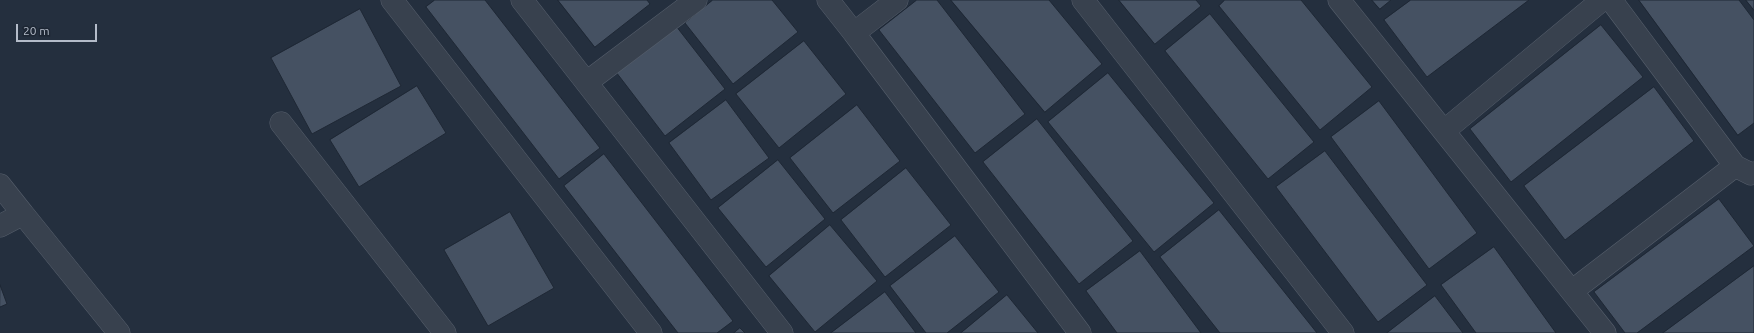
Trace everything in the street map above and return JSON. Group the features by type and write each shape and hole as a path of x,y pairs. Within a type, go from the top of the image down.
{"street":[{"path":"392,0 651,333"},
{"path":"522,0 588,82 782,333"},
{"path":"588,82 696,0"},
{"path":"828,0 1080,333"},
{"path":"854,33 897,0"},
{"path":"1083,0 1343,333"},
{"path":"1339,0 1605,333"},
{"path":"1444,131 1602,0"},
{"path":"1572,291 1745,169 1611,0"},
{"path":"280,123 445,333"},
{"path":"0,184 118,333"},
{"path":"0,226 23,214"}],"building":[{"path":"435,0 485,0 600,148 559,179 426,7"},
{"path":"558,0 647,0 650,4 595,47"},
{"path":"713,0 772,0 798,32 733,84 685,23"},
{"path":"917,0 937,0 1025,114 975,153 879,30"},
{"path":"951,0 1049,0 1102,64 1045,112"},
{"path":"1119,0 1196,0 1201,6 1155,44"},
{"path":"1225,0 1301,0 1372,87 1320,130 1219,6"},
{"path":"1372,0 1391,0 1380,9"},
{"path":"1411,0 1529,0 1427,77 1384,20"},
{"path":"1639,0 1739,0 1754,20 1754,123 1738,135"},
{"path":"1746,0 1754,0 1754,10"},
{"path":"360,9 401,86 312,134 271,58"},
{"path":"1210,14 1314,142 1268,179 1165,51"},
{"path":"1601,25 1643,77 1511,182 1470,129"},
{"path":"676,26 725,89 665,136 616,72"},
{"path":"804,41 846,94 779,148 736,94"},
{"path":"1108,73 1214,203 1154,252 1048,122"},
{"path":"417,86 446,133 359,187 330,140"},
{"path":"1654,87 1694,141 1565,240 1524,186"},
{"path":"726,100 769,158 711,200 669,143"},
{"path":"1379,101 1477,233 1429,269 1331,137"},
{"path":"857,105 900,161 833,213 790,158"},
{"path":"1037,119 1133,241 1079,284 983,162"},
{"path":"1325,151 1427,285 1378,322 1276,187"},
{"path":"604,154 733,321 717,333 678,333 564,186"},
{"path":"778,160 825,219 766,267 718,208"},
{"path":"906,168 951,225 885,277 841,220"},
{"path":"1719,199 1754,246 1637,333 1625,333 1594,292"},
{"path":"1219,210 1317,333 1220,333 1160,257"},
{"path":"510,212 554,288 488,326 444,250"},
{"path":"830,225 877,281 815,332 769,276"},
{"path":"955,236 999,292 947,333 926,333 890,286"},
{"path":"1494,247 1556,333 1476,333 1441,285"},
{"path":"1140,251 1201,333 1117,333 1086,291"},
{"path":"1754,266 1754,333 1663,333"},
{"path":"0,285 7,304 0,307"},
{"path":"885,292 916,333 831,333"},
{"path":"1007,295 1038,333 961,333"},
{"path":"1435,296 1463,333 1387,333"},
{"path":"740,328 745,333 734,333"}]}
